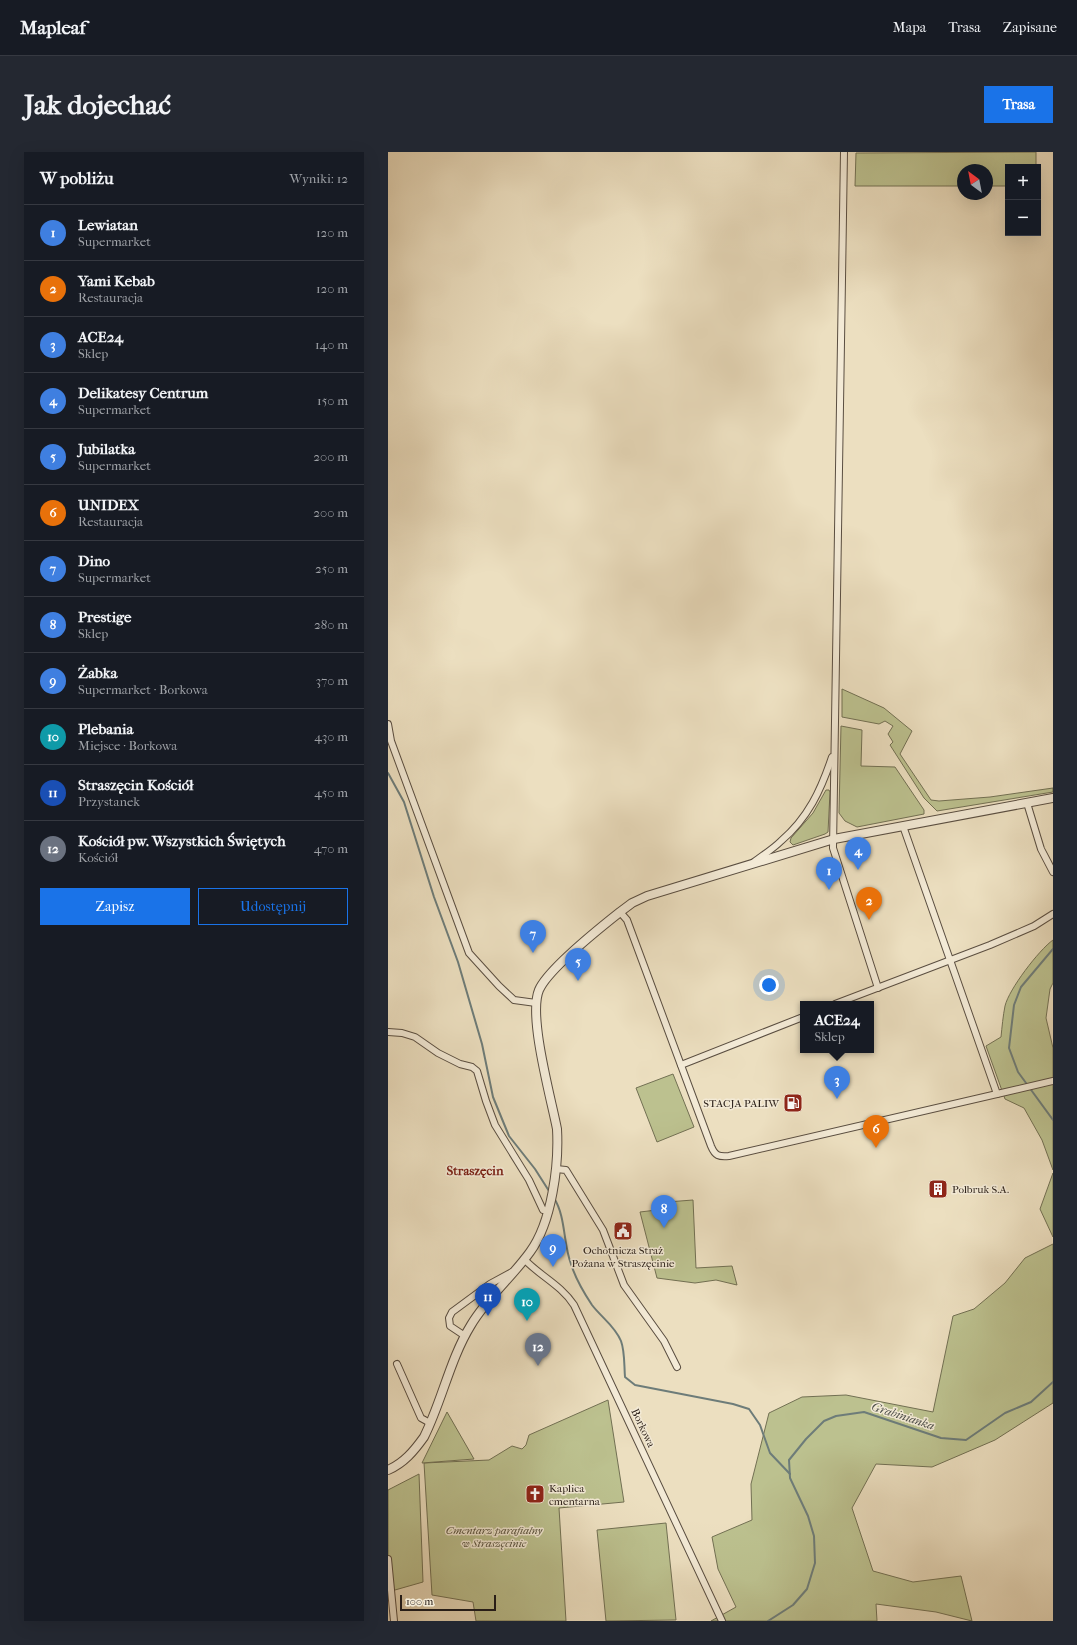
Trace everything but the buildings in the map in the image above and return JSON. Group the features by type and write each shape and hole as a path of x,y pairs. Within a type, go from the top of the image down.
{"street":[{"path":"844,152 833,848 878,988"},
{"path":"388,724 391,741 446,888 466,948 499,986 514,1000 536,1003"},
{"path":"752,863 781,842 807,814 824,781 834,752"},
{"path":"388,1470 404,1461 416,1449 430,1423 465,1336 481,1310 524,1259 540,1236 549,1208 555,1171 557,1129 538,1030 536,1003 542,986 550,975 620,912 632,903 647,896 834,838 1053,798"},
{"path":"1027,803 1040,849 1053,872"},
{"path":"903,826 996,1094"},
{"path":"620,912 627,920 713,1152 722,1157 1053,1081"},
{"path":"843,1001 1034,926 1053,914"},
{"path":"681,1065 800,1018"},
{"path":"388,1032 402,1033 415,1037 438,1053 460,1064 472,1066 477,1071 495,1125 529,1180 539,1205 543,1210 549,1208"},
{"path":"555,1171 566,1170 600,1224 624,1285 664,1341 677,1367"},
{"name":"Borkowa","path":"524,1259 532,1268 563,1290 574,1305 722,1620"},
{"path":"465,1336 450,1326 449,1318 452,1312 490,1284 514,1271"},
{"path":"397,1364 421,1418 430,1423"},
{"path":"388,1559 394,1621"}],"green space":[{"path":"1036,152 1036,164 1005,164 1005,186 993,186 993,164 957,164 957,186 855,186 856,153"},
{"path":"842,689 884,708 912,731 900,754 931,800 939,801 990,797 1053,788 1053,792 937,811 924,798 890,745 893,742 888,734 893,726 885,721 879,724 842,717"},
{"path":"841,726 862,730 861,766 895,767 924,810 924,814 857,827 845,821 839,813"},
{"path":"826,790 829,790 830,792 828,832 793,845 790,842 791,838 813,813"},
{"path":"1053,940 1053,983 1050,989 1046,1018 1053,1048 1053,1170 1042,1140 1024,1108 1005,1099 986,1046 1001,1037 1005,1006 1018,980 1040,952"},
{"path":"673,1074 694,1127 657,1142 636,1088"},
{"path":"1053,1173 1053,1237 1040,1209"},
{"path":"693,1200 696,1268 732,1266 737,1285 716,1280 695,1283 657,1278 640,1212 665,1209 667,1202"},
{"path":"1053,1244 1053,1403 995,1440 932,1467 876,1464 852,1508 873,1571 913,1582 961,1576 972,1621 936,1612 876,1604 877,1621 711,1621 736,1607 718,1569 712,1537 752,1520 751,1484 769,1413 802,1397 846,1395 933,1412 953,1316 974,1309 1005,1283 1025,1258"},
{"name":"Cmentarz parafialny w Straszęcinie","path":"608,1400 624,1502 559,1508 566,1621 476,1621 473,1602 432,1595 424,1463 489,1460 512,1446 522,1449 526,1445 529,1435"},
{"path":"447,1412 474,1459 422,1463"},
{"path":"419,1474 423,1582 388,1592 388,1490"},
{"path":"666,1523 676,1620 606,1621 597,1530"}],"waterway":[{"path":"388,773 404,802 434,897 458,962 482,1044 493,1097 509,1136 535,1169 549,1191"},
{"name":"Grabinianka","path":"1053,949 1021,987 1014,1005 1009,1048 1018,1072 1053,1120"},
{"path":"554,1198 561,1213 568,1256 577,1280 592,1305 612,1326 621,1341 624,1354 625,1377 635,1385 733,1404 749,1409 760,1425 770,1453 790,1474"},
{"name":"Grabinianka","path":"768,1621 793,1605 807,1589 815,1563 814,1536 808,1516 790,1478 789,1460 806,1439 824,1421 836,1416 864,1412 941,1438 966,1440 1005,1413 1031,1402 1053,1382"}],"place":[{"name":"Delikatesy Centrum","path":"858,870"},
{"name":"Lewiatan","path":"829,890"},
{"name":"Yami Kebab","path":"869,920"},
{"name":"Dino","path":"533,953"},
{"name":"Jubilatka","path":"578,981"},
{"name":"ACE24","path":"837,1099"},
{"name":"STACJA PALIW","path":"793,1103"},
{"name":"UNIDEX","path":"876,1148"},
{"name":"Polbruk S.A.","path":"938,1189"},
{"name":"Prestige","path":"664,1228"},
{"name":"Ochotnicza Straż Pożana w Straszęcinie","path":"623,1231"},
{"name":"Żabka","path":"553,1267"},
{"name":"Straszęcin Kościół","path":"488,1316"},
{"name":"Plebania","path":"527,1321"},
{"name":"Kościół pw. Wszystkich Świętych","path":"538,1366"},
{"name":"Kaplica cmentarna","path":"535,1494"}],"district":[{"name":"Straszęcin","path":"475,1170"}]}
